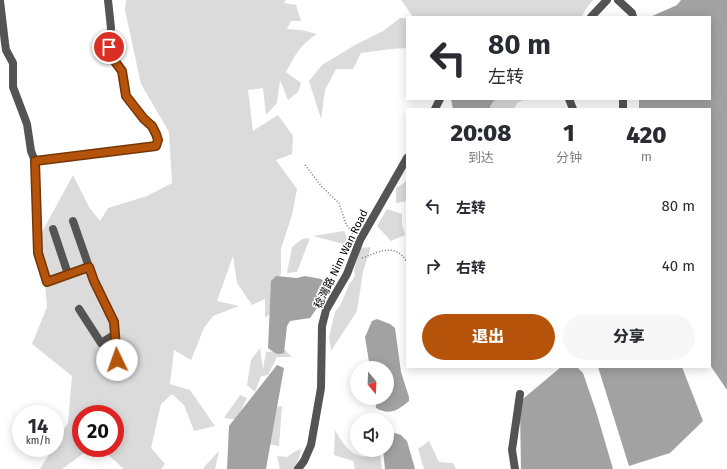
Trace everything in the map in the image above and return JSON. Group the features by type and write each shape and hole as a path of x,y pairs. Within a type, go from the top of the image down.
{"street":[{"path":"35,161 156,146 158,140 152,126 144,119 126,96 122,71 108,52 111,28 108,0"},
{"path":"592,16 607,0"},
{"path":"618,0 632,13 633,16"},
{"path":"0,1 6,50 13,63 13,87 27,124 31,151 35,161 38,253 47,282 89,267"},
{"name":"稔灣路 Nim Wan Road","path":"298,469 304,461 311,445 322,388 322,326 326,310 346,274 360,240 406,160"},
{"path":"73,221 94,281 114,322 117,360"},
{"path":"53,229 68,274"},
{"path":"79,309 101,342 115,334"},
{"path":"515,469 512,450 520,394"}],"path":[{"path":"305,165 322,187 339,203 346,224 360,240"},
{"path":"350,262 388,249 396,251 406,260"}],"shaded area":[{"path":"126,0 286,0 284,3 296,5 301,21 291,21 287,29 301,30 317,34 311,38 295,55 286,72 301,83 298,92 288,100 280,80 277,103 266,115 263,88 248,90 253,131 278,115 293,136 292,154 276,160 297,189 292,215 281,249 281,271 276,308 265,318 265,299 252,305 237,283 233,256 217,301 239,306 213,316 204,328 191,360 174,350 170,384 190,390 215,426 194,431 184,405 172,394 161,404 151,448 165,464 161,469 124,469 111,457 124,457 124,405 72,405 72,457 78,457 62,469 40,469 47,457 64,457 64,429 68,423 72,376 32,344 47,307 41,234 73,175 89,207 100,221 108,208 147,196 172,183 169,132 141,84 125,10"},
{"path":"401,0 593,0 582,16 412,16"},
{"path":"681,0 727,0 727,390 711,366 711,108 639,108 639,100 711,100 711,16 652,16 677,5"},
{"path":"400,18 406,18 406,48 361,53 353,69 336,69 325,90 321,119 309,81 322,65 355,45 383,31"},
{"path":"451,100 494,100 490,108 453,108"},
{"path":"491,100 524,100 517,103 514,108 486,108"},
{"path":"406,180 406,201 396,203 396,188"},
{"path":"387,209 402,214 402,224 405,235 391,241 377,226"},
{"path":"344,231 351,246 313,236"},
{"path":"310,238 297,272 287,273 292,247 302,239"},
{"path":"371,247 363,272 357,311 331,351 329,337 335,312 341,304 349,285 355,276 354,271 360,248"},
{"path":"276,276 297,278 305,276 321,279 327,283 326,295 310,318 290,321 287,326 284,353 279,354 268,348 271,281"},
{"path":"377,319 390,324 395,328 401,372 409,397 409,401 390,412 376,408 376,405 394,405 394,361 369,361 365,337 372,321"},
{"path":"260,348 263,369 266,352 285,350 292,357 277,357 268,375 261,376 255,392 247,385 251,360"},
{"path":"277,365 284,368 266,469 227,469 229,426"},
{"path":"560,368 578,368 583,373 613,469 521,469 520,409 524,398"},
{"path":"598,368 682,368 703,421 670,453 629,466"},
{"path":"240,395 247,398 237,419 224,418"},
{"path":"282,406 279,446 268,444 275,407"},
{"path":"335,430 340,439 350,450 350,457 381,457 382,469 355,469 353,461 334,455"},
{"path":"394,434 401,435 407,441 415,469 385,469 384,457 394,457"},
{"path":"429,441 439,462 453,463 456,469 424,469 418,449"},
{"path":"301,449 294,469 280,469 277,456 287,457"},
{"path":"219,451 215,469 204,469 204,467"}],"route":[{"path":"109,47 108,52 122,71 126,96 144,119 152,126 158,140 156,146 35,161 38,253 47,282 89,267 94,281 114,322 117,360"}]}
